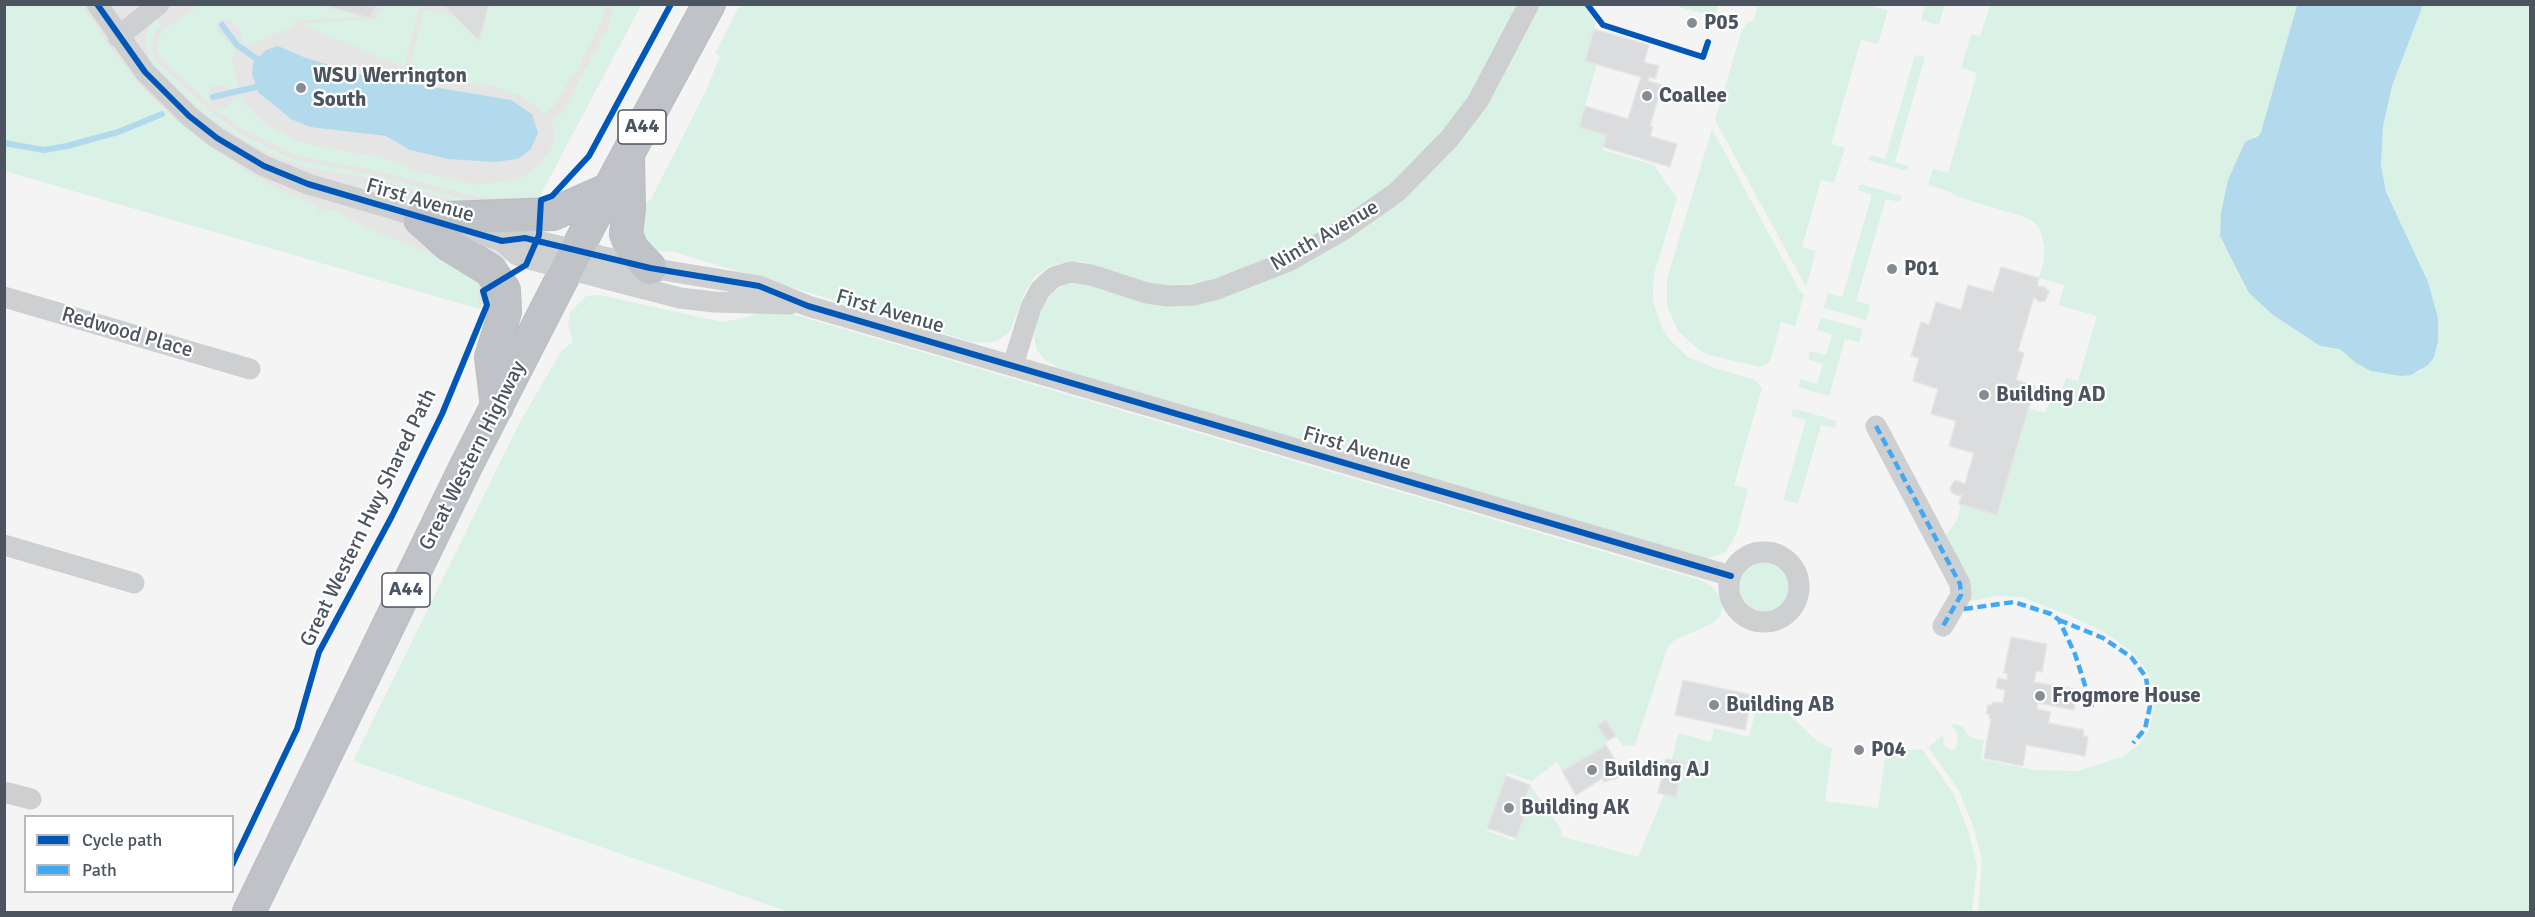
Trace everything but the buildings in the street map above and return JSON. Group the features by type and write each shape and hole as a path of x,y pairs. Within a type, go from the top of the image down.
{"highway":[{"name":"Great Western Highway","path":"249,912 497,407 628,152 709,4"},
{"path":"628,152 630,208 626,234 632,249 650,268"},
{"path":"420,219 553,214 609,189"},
{"path":"420,219 449,245 490,270 504,290 505,312 491,357 497,407"}],"street":[{"name":"First Avenue","path":"97,4 118,37 166,94 189,116 239,152 264,166 308,184 420,219 502,241 517,255 650,268 759,286 808,306 1731,576"},
{"path":"118,37 159,4"},
{"name":"Ninth Avenue","path":"1013,365 1031,308 1040,290 1054,277 1071,272 1091,275 1147,293 1168,296 1193,295 1217,289 1289,261 1343,230 1397,192 1449,139 1478,102 1529,4"},
{"name":"First Avenue","path":"572,260 680,298 714,302 808,306"},
{"name":"Redwood Place","path":"4,297 250,369"},
{"path":"1876,426 1960,585 1961,595 1944,626"},
{"path":"4,545 134,583"},
{"path":"4,792 31,799"}],"shaded area":[{"name":"WSU Werrington South","path":"4,5 641,5 480,309 5,171"}],"green space":[{"path":"4,5 83,5 108,45 145,91 204,143 283,192 313,204 320,212 330,209 335,211 369,229 438,256 485,284 477,288 480,309 5,171"},
{"path":"200,5 317,5 363,17 296,20 294,25 247,46 243,43 239,29 229,20 222,20 217,24 217,30 236,50 232,61 238,87 230,89 222,85 211,87 208,94 210,102 215,107 227,108 234,98 241,96 245,104 265,124 297,141 383,157 413,170 477,185 520,179 541,163 552,147 555,131 551,120 560,115 608,27 613,5 641,5 539,197 516,199 472,196 382,172 298,156 240,128 216,109 163,61 157,52 157,40 164,29"},
{"path":"384,5 419,7 404,67 300,24 376,19"},
{"path":"489,5 605,5 602,21 583,57 579,70 571,77 554,107 545,114 522,96 493,86 468,83 409,69 424,9 454,16 480,42"},
{"path":"740,5 1518,5 1475,87 1443,132 1391,184 1353,212 1273,258 1203,282 1166,286 1139,281 1080,261 1049,266 1034,277 1024,294 1010,331 997,341 985,343 972,342 671,251 648,248 636,220 644,204 651,199 705,93 720,56 715,53"},
{"path":"1539,5 1583,5 1596,21 1585,60 1597,64 1579,127 1606,135 1602,150 1654,165 1677,198 1655,271 1653,287 1653,301 1662,328 1670,340 1688,357 1755,380 1762,388 1734,485 1748,489 1737,532 1726,552 1709,558 1697,556 1061,369 1045,360 1037,350 1034,338 1036,323 1044,304 1065,284 1079,283 1194,303 1423,179 1466,133"},
{"path":"1672,5 1719,5 1716,13 1723,19"},
{"path":"1754,5 1874,5 1874,7 1888,10 1878,44 1861,40 1831,144 1845,148 1834,183 1821,180 1802,247 1816,251 1806,287 1715,120 1742,30 1748,22 1753,21 1757,8"},
{"path":"1925,5 1945,5 1939,25 1921,20"},
{"path":"1990,5 2297,5 2261,132 2254,137 2228,180 2220,227 2223,244 2232,256 2249,293 2273,315 2320,346 2340,349 2371,371 2400,376 2419,372 2434,357 2386,192 2381,165 2383,127 2392,86 2423,5 2530,5 2530,912 1978,912 1982,861 1974,828 1959,791 1928,747 1943,735 1944,745 1951,750 1955,749 1958,740 1956,731 1951,725 1955,724 1963,726 1967,734 1973,738 1984,740 1981,759 2034,770 2078,771 2124,756 2140,744 2150,729 2154,704 2153,685 2146,669 2130,650 2104,632 2071,616 2021,597 1997,596 1966,602 1945,536 1957,520 1961,504 1997,515 2028,408 2045,413 2050,401 2058,403 2066,378 2078,381 2097,316 2059,305 2064,285 2039,278 2044,260 2044,246 2040,229 2035,223 2028,218 1955,196 1951,192 1928,185 1933,169 1948,173 1977,73 1961,68 1971,34 1980,36"},
{"path":"156,19 161,25 154,35 151,46 157,62 216,116 242,135 291,159 378,176 471,201 488,203 475,206 383,181 307,167 252,145 208,117 153,64 146,48 146,37 149,27"},
{"path":"1915,55 1925,57 1895,162 1908,166 1907,171 1868,160 1870,155 1885,159"},
{"path":"1712,129 1801,293 1804,294 1795,326 1781,322 1770,362 1760,367 1709,355 1699,350 1678,331 1667,306 1667,279"},
{"path":"1860,184 1902,196 1900,202 1886,199 1856,301 1870,305 1866,320 1824,308 1828,293 1842,297 1872,195 1858,190"},
{"path":"600,295 722,322 745,318 765,310 785,312 1700,580 1711,586 1719,595 1723,606 1720,616 1713,623 1673,641 1667,649 1635,745 1623,746 1606,720 1598,725 1607,741 1606,745 1562,771 1557,762 1532,781 1507,773 1487,831 1515,841 1527,809 1522,807 1530,785 1562,831 1561,836 1638,857 1664,795 1676,797 1683,763 1672,760 1678,733 1711,742 1714,728 1749,737 1759,696 1784,709 1818,742 1832,748 1825,801 1878,808 1886,752 1922,749 1953,793 1969,833 1977,866 1972,912 789,912 353,761 520,422 562,350 573,342 568,325 570,312 586,296"},
{"path":"1821,317 1863,329 1859,342 1845,339 1829,396 1798,387 1801,379 1817,384 1823,364 1808,359 1810,351 1826,355 1832,335 1817,330"},
{"path":"1793,408 1837,421 1835,428 1821,425 1798,504 1783,500 1806,420 1791,416"},
{"path":"1765,562 1783,569 1790,587 1783,605 1765,612 1747,605 1740,587 1747,569"}],"sand":[{"path":"605,5 613,5 608,27 560,115 551,120 545,114 554,107 571,77 579,70 583,57 602,21"}],"water":[{"path":"2297,5 2423,5 2392,86 2383,127 2381,165 2386,192 2428,282 2438,318 2438,341 2434,357 2428,365 2411,375 2400,376 2371,371 2356,363 2340,349 2320,346 2273,315 2249,293 2220,236 2221,213 2228,180 2245,142 2258,136 2261,132"},
{"path":"278,46 306,58 362,75 511,100 532,114 538,133 531,149 518,159 494,162 448,159 410,150 386,136 310,127 291,119 258,92 252,74 253,63 266,50"}],"waterway":[{"path":"222,25 237,45 257,59"},
{"path":"213,97 256,87"},
{"path":"4,143 44,150 67,146 118,132 162,114"}],"marked path":[{"path":"1876,426 1960,584 1961,595 1943,626"},
{"path":"1964,609 2014,602 2051,614 2059,620 2075,654 2092,707"},
{"path":"2059,620 2103,638 2131,657 2146,677 2150,706 2145,729 2133,743"}],"cycle path":[{"path":"97,4 145,72 189,116 217,138 264,166 308,184 502,241 525,238 650,268 759,286 808,306 1731,576"},
{"name":"Great Western Hwy Shared Path","path":"234,861 297,729 319,652 392,516 442,414 487,305 483,291 526,265 539,235 541,200 552,196 589,156 671,4"},
{"path":"1587,4 1603,25 1703,57 1708,42"}],"place":[{"name":"P05","path":"1692,23"},
{"name":"WSU Werrington South","path":"301,88"},
{"name":"Coallee","path":"1647,96"},
{"name":"P01","path":"1892,269"},
{"name":"Building AD","path":"1984,395"},
{"name":"Frogmore House","path":"2040,696"},
{"name":"Building AB","path":"1714,705"},
{"name":"P04","path":"1859,750"},
{"name":"Building AJ","path":"1592,770"},
{"name":"Building AK","path":"1509,808"}]}
